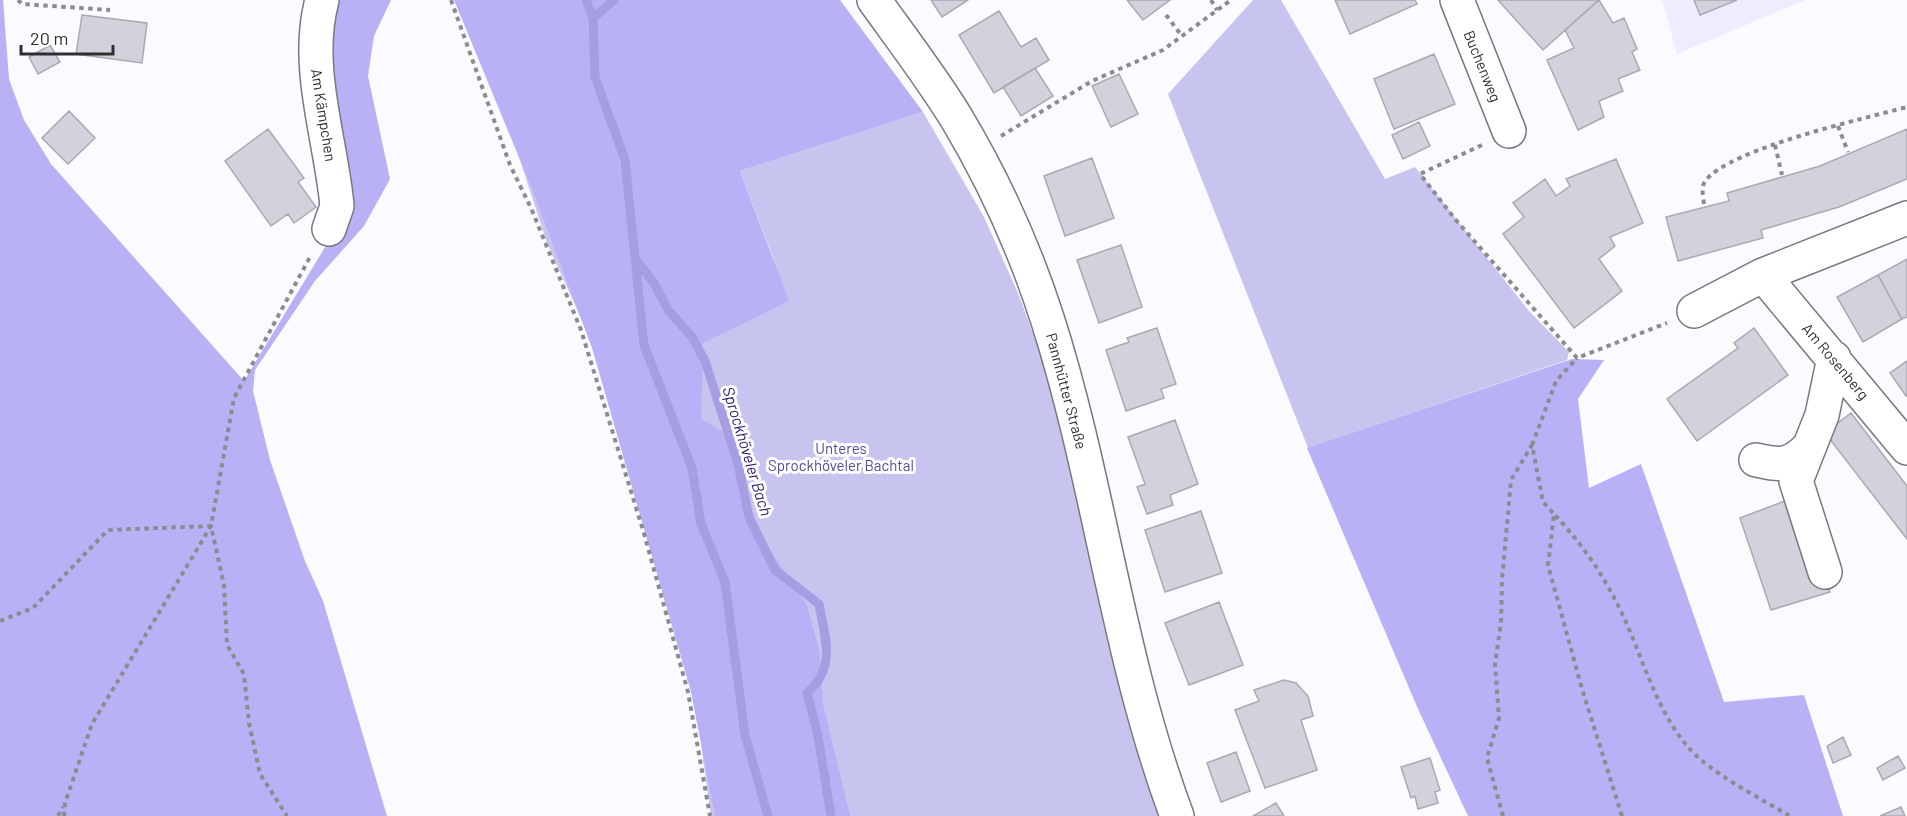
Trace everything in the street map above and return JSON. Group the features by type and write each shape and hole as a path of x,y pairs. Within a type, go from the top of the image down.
{"street":[{"name":"Am Kämpchen","path":"322,0 318,14 315,61 337,206 329,229"},
{"name":"Pannhütter Straße","path":"874,0 937,89 974,152 1017,236 1048,319 1073,405 1113,592 1146,725 1178,816"},
{"name":"Buchenweg","path":"1457,0 1509,131"},
{"path":"1694,311 1763,275 1907,218"},
{"name":"Am Rosenberg","path":"1763,275 1907,448"},
{"path":"1825,572 1796,481 1822,415 1834,358"},
{"path":"1756,460 1786,464 1797,459 1807,449"}],"path":[{"path":"18,0 22,4 110,10"},
{"path":"451,0 510,165 531,208 580,330 642,530 688,692 711,816"},
{"path":"1211,0 1217,10"},
{"path":"974,152 1092,81 1163,50 1231,0"},
{"path":"1166,15 1182,36"},
{"path":"1704,204 1703,186 1722,167 1751,152 1907,106"},
{"path":"1838,126 1848,152"},
{"path":"1775,145 1782,175"},
{"path":"1472,150 1420,174 1455,219 1578,358"},
{"path":"58,816 65,803 92,724 211,526 234,398 306,262 329,229"},
{"path":"1503,816 1487,758 1499,718 1495,664 1502,623 1502,579 1511,480 1532,445 1556,381 1578,358 1636,337 1694,311"},
{"path":"1532,445 1543,502 1577,538 1603,575 1667,716 1689,748 1726,777 1790,816"},
{"path":"1554,514 1548,565 1582,690 1622,816"},
{"path":"0,621 33,608 108,530 211,526"},
{"path":"211,526 225,585 227,645 243,674 249,723 260,774 287,816"},
{"path":"64,816 65,803"}],"shaded area":[{"path":"0,0 3,0 9,79 24,120 51,164 244,381 336,229 328,0 391,0 374,36 368,76 390,179 364,226 315,281 255,370 253,391 270,460 305,561 323,601 387,816 0,816"},
{"path":"454,0 840,0 923,112 740,171 789,301 697,346 703,361 701,419 726,433 737,465 748,517 807,605 820,654 823,704 850,816 715,816 691,692 592,348 532,189"},
{"path":"1662,0 1805,0 1677,54"},
{"path":"1572,359 1604,360 1578,399 1589,488 1641,464 1724,702 1804,695 1843,816 1468,816 1418,709 1307,448"}],"green space":[{"name":"Unteres Sprockhöveler Bachtal","path":"468,0 724,156 776,265 740,171 923,112 984,217 1018,293 1034,336 1063,423 1128,722 1149,791 1160,816 711,816 702,752 696,678 599,358 547,243"},
{"path":"1253,0 1281,0 1385,179 1415,167 1529,311 1569,352 1567,360 1308,448 1168,94"}],"building":[{"path":"931,0 968,0 942,17"},
{"path":"1127,0 1170,0 1143,20"},
{"path":"1335,0 1415,0 1417,4 1350,34"},
{"path":"1498,0 1599,0 1543,50"},
{"path":"1599,0 1613,23 1624,18 1637,49 1632,52 1640,70 1618,79 1623,91 1599,101 1604,117 1578,130 1547,60 1574,48 1565,30"},
{"path":"1694,0 1737,0 1700,15"},
{"path":"999,11 1021,47 1036,38 1049,60 994,93 959,35"},
{"path":"82,15 147,23 142,63 76,54"},
{"path":"50,45 60,62 38,74 29,57"},
{"path":"1434,54 1455,104 1394,129 1374,79"},
{"path":"1035,68 1053,96 1021,116 1003,87"},
{"path":"1119,74 1138,114 1111,127 1092,86"},
{"path":"69,111 95,138 68,164 42,138"},
{"path":"1419,122 1430,146 1403,159 1392,135"},
{"path":"268,129 304,178 298,182 316,207 294,223 288,214 271,226 225,161"},
{"path":"1907,129 1907,179 1839,207 1761,230 1763,238 1678,261 1666,217 1729,201 1727,193 1820,166"},
{"path":"1092,158 1114,218 1065,236 1044,176"},
{"path":"1616,159 1643,223 1610,237 1615,246 1599,259 1622,291 1574,328 1503,234 1524,217 1513,203 1545,179 1556,196 1570,186 1566,179"},
{"path":"1121,245 1142,307 1099,323 1077,260"},
{"path":"1907,259 1907,317 1902,319 1878,275"},
{"path":"1878,275 1902,319 1863,342 1837,297"},
{"path":"1157,328 1176,384 1161,389 1164,398 1126,411 1106,350 1129,342 1127,338"},
{"path":"1754,328 1788,375 1697,441 1667,399 1738,348 1734,343"},
{"path":"1907,361 1907,396 1906,396 1890,373"},
{"path":"1851,413 1907,486 1907,539 1825,433"},
{"path":"1175,420 1198,484 1170,495 1173,505 1147,514 1137,487 1145,484 1128,437"},
{"path":"1795,497 1830,592 1771,610 1740,518"},
{"path":"1201,511 1222,573 1165,592 1145,530"},
{"path":"1219,602 1243,665 1189,685 1165,623"},
{"path":"1284,680 1296,683 1308,696 1313,716 1301,720 1317,770 1265,788 1235,710 1259,701 1254,690"},
{"path":"1843,737 1851,755 1833,763 1827,746"},
{"path":"1236,752 1250,791 1221,802 1207,763"},
{"path":"1898,756 1905,768 1883,780 1877,768"},
{"path":"1430,758 1440,790 1435,792 1438,803 1418,809 1415,796 1411,798 1401,767"},
{"path":"1276,803 1284,816 1253,816"},
{"path":"1901,807 1905,816 1880,816"}],"waterway":[{"name":"Sprockhöveler Bach","path":"586,0 593,18 595,77 625,160 644,345 692,468 701,524 725,582 745,735 768,816"},
{"path":"593,18 614,0"},
{"name":"Sprockhöveler Bach","path":"637,261 654,283 669,311 692,337 705,361 738,464 749,517 775,570 819,604 826,640 826,662 816,683 807,693 818,736 831,816"}]}
